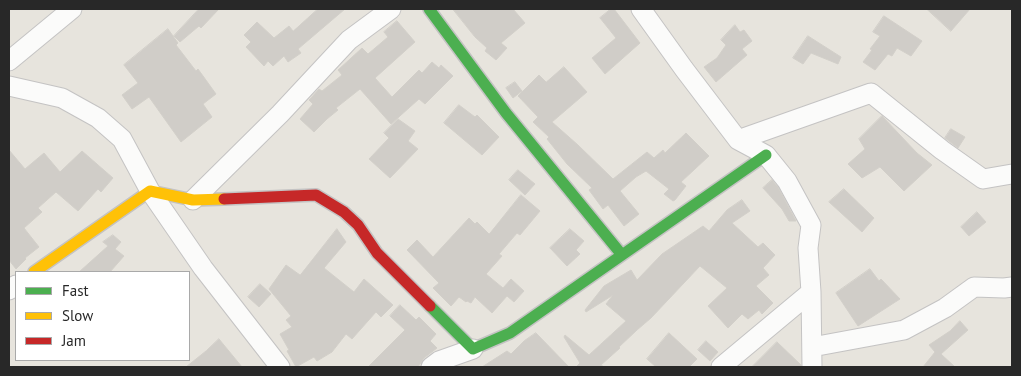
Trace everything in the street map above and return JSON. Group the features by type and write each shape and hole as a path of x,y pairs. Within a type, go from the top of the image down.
{"street":[{"path":"9,62 72,9"},
{"path":"193,200 280,114 349,40 391,9"},
{"path":"429,9 506,113 622,255"},
{"path":"641,9 738,140 766,155 787,181 811,225 808,248 811,292 812,367"},
{"path":"9,86 62,98 98,118 122,139 150,191 202,268 280,367"},
{"path":"738,140 871,93 942,150 983,179 1012,174"},
{"path":"431,367 440,361 510,333 766,155"},
{"path":"35,271 150,191 193,200 316,195 344,212 358,224 377,253 473,349"},
{"path":"812,347 904,330 945,308 974,287 1012,287"},
{"path":"721,367 811,292"}],"building":[{"path":"199,9 219,9 201,28 199,26 180,42 174,36"},
{"path":"318,9 345,9 298,49 301,53 288,62 284,56 273,66 268,61 264,66 246,47 251,42 244,35 257,22 274,38 289,26 293,31"},
{"path":"453,9 513,9 525,23 501,43 507,48 496,60 485,51 487,48 475,37"},
{"path":"611,9 614,9 640,43 605,74 592,58 616,38 600,18"},
{"path":"927,9 970,9 951,31"},
{"path":"884,16 922,41 911,56 897,48 892,56 888,54 875,70 863,62 880,36 873,32"},
{"path":"397,21 415,42 375,78 392,97 419,70 422,73 432,62 439,68 441,65 453,76 425,104 419,99 391,124 360,89 336,108 338,110 314,132 300,119 313,104 309,100 319,89 322,91 342,75 338,70 362,48 368,54 388,37 384,32"},
{"path":"735,25 740,32 744,30 752,41 742,49 747,55 716,82 704,67 717,58 726,45 721,40"},
{"path":"168,29 178,43 176,45 196,71 198,69 216,94 203,104 212,117 181,142 149,97 132,109 122,95 138,83 124,65"},
{"path":"808,36 841,57 838,64 811,53 803,64 793,58"},
{"path":"564,67 587,92 552,122 613,179 647,152 654,158 663,150 665,153 686,133 709,156 681,182 686,186 675,200 673,201 664,194 669,189 646,171 620,191 639,214 624,226 608,205 603,209 589,190 592,188 567,164 547,139 549,137 533,122 538,117 518,96 539,75 546,82"},
{"path":"515,82 522,91 513,98 506,88"},
{"path":"459,105 475,117 477,115 499,137 482,155 444,123"},
{"path":"882,116 917,153 932,165 904,191 880,167 862,178 848,164 865,149 859,139"},
{"path":"398,119 415,131 408,141 418,149 390,178 369,159 389,138 384,133"},
{"path":"951,129 965,137 958,148 945,138"},
{"path":"9,150 25,169 44,153 60,172 82,151 113,178 101,192 98,189 78,211 56,192 38,208 42,212 24,228 39,247 25,258 16,269 9,260"},
{"path":"518,170 535,184 525,195 509,180"},
{"path":"772,180 778,187 796,221 789,221 782,209 763,188"},
{"path":"844,189 874,218 862,232 829,202"},
{"path":"521,195 540,211 520,235 517,233 499,254 502,256 486,274 503,288 511,279 524,291 514,302 507,296 492,313 475,297 471,303 459,297 451,306 433,288 439,283 407,250 417,240 433,257 469,218 475,224 477,222 489,234"},
{"path":"742,200 750,211 732,223 758,247 763,243 775,255 763,268 769,275 756,286 773,303 762,314 759,310 748,319 742,314 728,328 708,306 727,288 700,266 651,318 601,365 604,367 576,367 580,363 564,337 565,335 589,355 626,321 606,304 613,295 586,312 585,310 604,286 631,270 637,280 662,254 703,226 709,231 727,210"},
{"path":"977,212 986,222 969,236 961,227"},
{"path":"337,229 346,242 324,268 354,292 364,279 393,305 381,317 376,312 352,339 346,334 332,352 317,361 314,357 296,367 280,334 292,327 286,320 291,316 269,289 286,265 300,275"},
{"path":"570,229 584,241 576,250 580,254 567,266 550,248"},
{"path":"113,235 121,242 115,249 124,256 111,271 80,271 108,246 103,242"},
{"path":"870,269 879,281 881,279 900,299 858,326 836,293"},
{"path":"260,284 271,294 259,307 248,297"},
{"path":"400,305 416,320 419,317 436,334 430,341 437,348 424,358 418,367 368,367 405,330 390,316"},
{"path":"960,321 968,330 941,354 955,367 923,367 935,352 929,345 950,331"},
{"path":"536,333 569,367 482,367 507,351 511,354 524,341"},
{"path":"669,333 697,359 689,367 656,367 647,359"},
{"path":"219,339 242,367 186,367 206,351"},
{"path":"706,341 718,352 710,361 698,350"},
{"path":"777,342 801,367 752,367"}],"traffic: fast":[{"path":"429,9 506,113 622,255 766,155"},
{"path":"430,306 473,349 510,333 622,255"}],"traffic: slow":[{"path":"35,271 150,191 193,200 224,199"}],"traffic: jam":[{"path":"224,199 316,195 344,212 358,225 377,253 430,306"}]}
